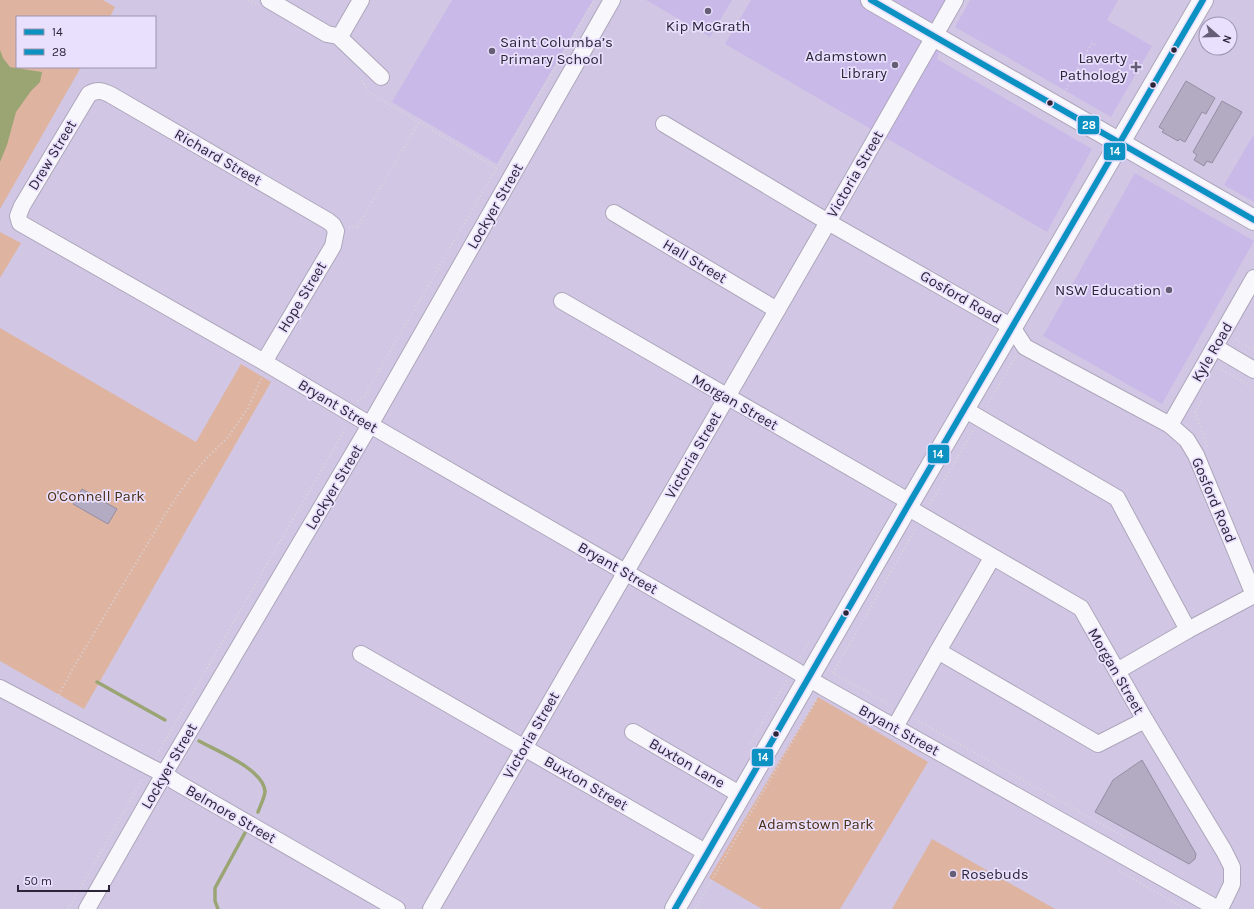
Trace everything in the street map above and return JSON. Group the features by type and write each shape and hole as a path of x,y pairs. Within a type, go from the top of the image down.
{"main road":[{"path":"871,0 1254,220"},
{"path":"675,909 741,795 799,677 908,505 1203,0"}],"street":[{"path":"269,0 327,34 338,36 381,77"},
{"path":"338,36 342,33 361,0"},
{"name":"Lockyer Street","path":"87,909 164,774 370,425 612,0"},
{"name":"Victoria Street","path":"431,909 955,0"},
{"name":"Drew Street","path":"20,223 18,216 22,206 86,98 89,94 95,91"},
{"name":"Richard Street","path":"95,91 103,91 328,221 333,225 336,231"},
{"name":"Gosford Road","path":"664,124 828,222 1012,327 1024,347 1170,425 1187,440 1196,455 1254,595"},
{"name":"Hall Street","path":"614,213 777,310"},
{"name":"Bryant Street","path":"20,223 263,369 370,425 625,572 799,677 895,727 1219,909"},
{"name":"Hope Street","path":"263,369 333,246 336,231"},
{"name":"Kyle Road","path":"1170,425 1254,278"},
{"name":"Morgan Street","path":"562,301 908,505 992,558 1081,608 1144,720 1224,851 1232,867 1232,884 1219,909"},
{"path":"1214,347 1254,370"},
{"path":"964,409 1117,498 1188,630"},
{"path":"895,727 992,558"},
{"path":"1117,672 1188,630 1254,595"},
{"path":"938,651 1098,744 1144,720"},
{"name":"Buxton Street","path":"361,654 707,853"},
{"name":"Belmore Street","path":"0,688 164,774 397,909"},
{"name":"Buxton Lane","path":"632,732 741,795"}],"path":[{"path":"354,404 364,398 594,0"},
{"path":"1063,94 1092,43 1095,45"},
{"path":"368,92 496,168"},
{"path":"336,231 358,226 419,122"},
{"path":"1239,334 1236,340 1254,350"},
{"path":"1216,374 1219,368 1254,388"},
{"path":"48,713 166,513 189,479 229,436 248,408 263,369"},
{"path":"1202,400 1195,413 1209,448"},
{"path":"156,756 344,431 344,422"},
{"path":"917,527 832,673 904,712 1126,838"},
{"path":"797,662 813,636"},
{"path":"750,745 799,677"},
{"path":"695,909 818,696"},
{"path":"68,909 144,777"}],"shaded area":[{"name":"Saint Columba’s Primary School","path":"452,0 593,0 497,164 392,102"},
{"name":"Kip McGrath","path":"646,0 732,0 710,37"},
{"path":"751,0 953,0 937,59 1092,149 1047,232 725,44"},
{"path":"970,0 1118,0 1107,20 1152,46 1111,117 955,27"},
{"path":"0,50 3,58 10,67 42,72 40,82 31,91 16,112 7,145 0,162"},
{"path":"1254,134 1254,202 1224,185"},
{"name":"NSW Education","path":"1135,173 1254,241 1162,404 1043,336"}],"green space":[{"path":"0,0 103,0 115,7 110,16 16,16 16,68 80,68 0,209"},
{"path":"0,232 21,243 0,278"},
{"name":"O'Connell Park","path":"0,328 196,442 241,364 271,382 84,709 0,661"},
{"name":"Adamstown Park","path":"818,697 928,762 840,909 762,909 709,878"},
{"name":"Rosebuds","path":"932,839 1055,909 892,909"}],"building":[{"path":"1186,81 1215,98 1206,114 1202,112 1185,142 1179,139 1178,141 1162,132 1164,130 1159,127"},
{"path":"1222,101 1242,112 1212,163 1207,161 1204,166 1194,160 1197,155 1193,152"},
{"path":"82,489 117,509 108,524 73,504"},
{"path":"1142,760 1196,854 1195,859 1189,864 1095,812 1113,780"}],"waterway":[{"path":"97,682 165,720"},
{"path":"199,741 227,755 248,768 256,775 262,783 265,791 258,812"},
{"path":"218,909 215,901 215,888 246,831"}],"transit line":[{"name":"28","path":"871,0 1254,220"},
{"name":"14","path":"675,909 910,502 1203,0"}],"place":[{"name":"Kip McGrath","path":"708,11"},
{"name":"Saint Columba’s Primary School","path":"492,51"},
{"name":"Adamstown Library","path":"895,65"},
{"name":"Laverty Pathology","path":"1136,67"},
{"name":"NSW Education","path":"1169,290"},
{"name":"Rosebuds","path":"953,874"}]}
